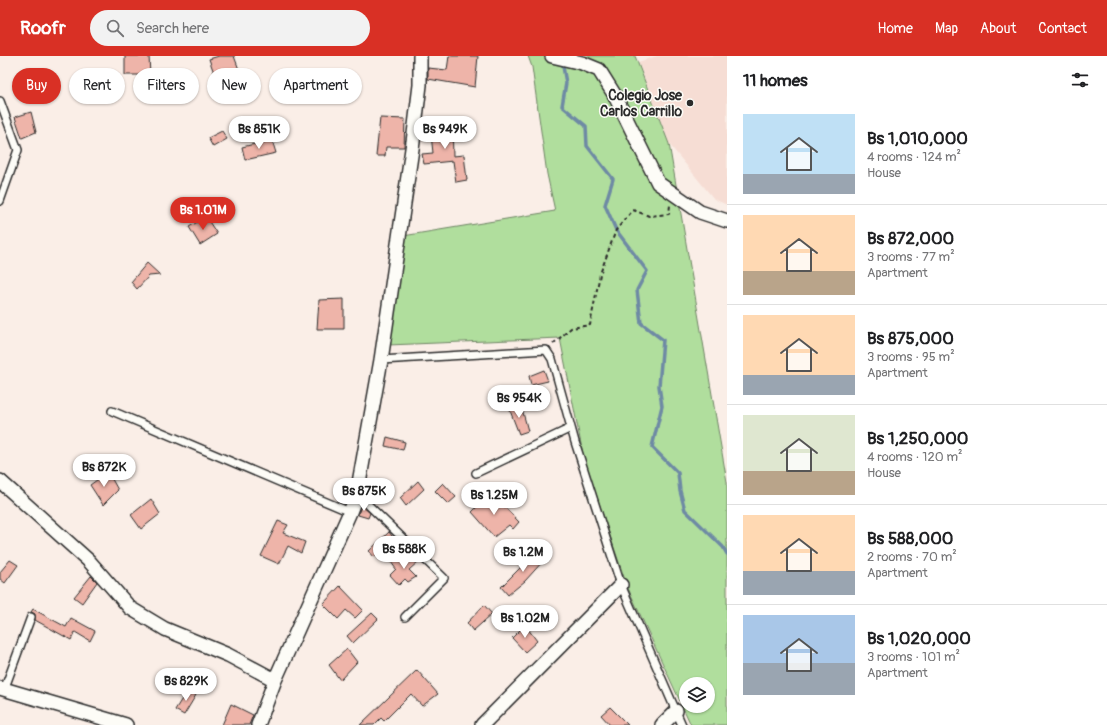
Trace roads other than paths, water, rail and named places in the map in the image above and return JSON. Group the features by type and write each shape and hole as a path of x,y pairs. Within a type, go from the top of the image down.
{"street":[{"path":"258,725 275,680 357,494 381,360 414,142 420,85 420,56"},
{"path":"552,56 582,63 599,70 614,94 658,183 700,212 727,221"},
{"path":"0,481 89,561 130,608 165,629 228,655 275,680"},
{"path":"482,725 621,585"},
{"path":"2,689 126,725"},
{"path":"662,725 676,711"}],"lane":[{"path":"0,101 18,150 0,201"},
{"path":"381,360 546,350 552,359 571,428 621,585 682,725"},
{"path":"112,410 350,512"},
{"path":"476,473 571,428"},
{"path":"357,494 444,578 405,617"},
{"path":"2,689 31,617"}],"waterway":[{"path":"562,61 566,83 562,106 586,126 587,146 613,179 605,205 616,230 647,271 637,290 641,323 663,340 659,386 662,406 652,447 678,473 680,491 685,510 723,547 727,554"}],"place":[{"name":"Colegio Jose Carlos Carrillo","path":"690,103"}]}
